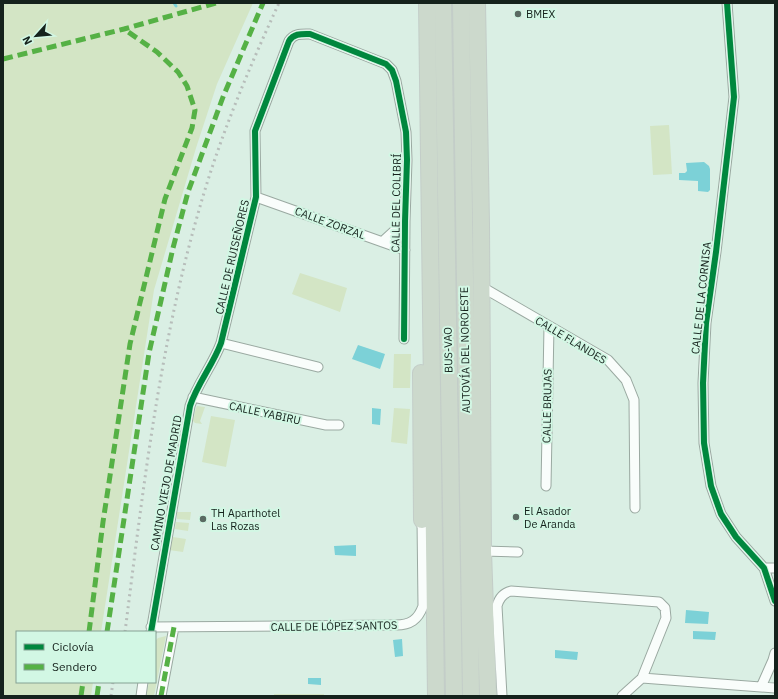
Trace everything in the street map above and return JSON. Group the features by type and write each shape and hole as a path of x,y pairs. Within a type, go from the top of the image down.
{"highway":[{"path":"427,3 436,696"},
{"name":"BUS-VAO","path":"443,3 454,695"},
{"name":"AUTOVÍA DEL NOROESTE","path":"461,3 471,696"},
{"path":"477,3 482,287 483,551 488,696"},
{"path":"422,520 422,174 429,164"}],"street":[{"name":"CALLE DE LA CORNISA","path":"727,3 734,97 717,244 706,323 703,383 704,443 710,486 721,514 736,536 764,568 775,601"},
{"name":"CALLE DEL COLIBRÍ","path":"291,37 299,34 310,34 373,58 386,64 392,70 396,81 406,132 407,160 404,339"},
{"name":"CALLE DE RUISEÑORES","path":"221,343 256,197 255,131 291,37"},
{"name":"CALLE ZORZAL","path":"256,197 405,250"},
{"name":"CALLE DEL COLIBRÍ","path":"382,242 405,221"},
{"name":"CALLE FLANDES","path":"482,287 608,360 626,380 634,400 635,508"},
{"path":"482,309 490,303 503,300"},
{"name":"CALLE BRUJAS","path":"546,486 548,326"},
{"path":"221,343 318,367"},
{"name":"CAMINO VIEJO DE MADRID","path":"151,629 186,424 193,397 217,354 221,343"},
{"name":"CALLE YABIRU","path":"193,397 326,425 339,425"},
{"name":"CALLE DE LÓPEZ SANTOS","path":"151,629 174,627 403,625 410,623 418,616 423,606 422,520"},
{"path":"483,551 518,552"},
{"path":"764,568 775,568"},
{"path":"502,696 497,606 498,600 503,595 512,592 659,602 665,608 666,618 642,678 622,696"},
{"path":"162,696 174,627"},
{"path":"761,687 775,652"},
{"path":"642,678 775,688"},
{"path":"141,696 143,683"}],"green space":[{"path":"3,3 253,3 217,84 196,148 154,290 101,631 16,631 16,683 93,683 91,696 3,696"},
{"path":"669,125 672,174 653,175 650,126"},
{"path":"300,273 347,288 340,312 292,294"},
{"path":"394,354 411,354 410,388 393,388"},
{"path":"197,406 205,407 200,421 202,424 195,423 193,421"},
{"path":"394,408 410,409 407,444 391,442"},
{"path":"211,416 235,420 226,467 202,462"},
{"path":"177,512 191,512 190,520 177,519"},
{"path":"176,522 189,523 188,531 175,529"},
{"path":"173,537 186,539 183,552 169,550"},
{"path":"166,636 154,696 146,696 149,683 156,683 156,640"},
{"path":"274,694 324,694 324,696 274,696"}],"water":[{"path":"704,162 710,169 710,190 708,192 698,191 698,181 679,180 679,173 685,173 687,171 686,163"},
{"path":"358,345 385,354 380,369 352,359"},
{"path":"372,408 381,409 380,425 372,424"},
{"path":"356,545 356,556 335,555 334,546"},
{"path":"686,610 709,612 708,624 685,623"},
{"path":"693,631 716,632 715,640 693,639"},
{"path":"402,639 403,656 395,657 393,640"},
{"path":"555,650 578,652 577,660 555,658"},
{"path":"308,678 321,678 321,685 308,684"}],"railway":[{"path":"125,631 154,420 173,314 185,262 207,183 225,131 245,79 279,3"},
{"path":"111,696 113,683"}],"marked path":[{"path":"3,59 124,29 216,3"},
{"path":"107,631 149,353 173,248 188,192 223,97 263,3"},
{"path":"89,631 103,522 130,344 165,199 192,128 195,110 187,86 178,72 157,52 124,29"},
{"path":"161,696 174,627"},
{"path":"81,696 83,683"},
{"path":"97,696 99,683"}],"cycle path":[{"path":"727,3 734,97 706,323 703,383 704,443 711,486 721,514 736,537 764,568 775,601"},
{"path":"151,631 190,406 221,343 256,197 255,131 289,41 296,35 310,34 386,64 392,70 396,81 406,132 407,160 404,339"}],"place":[{"name":"BMEX","path":"518,14"},
{"name":"El Asador De Aranda","path":"516,517"},
{"name":"TH Aparthotel Las Rozas","path":"203,519"}]}
